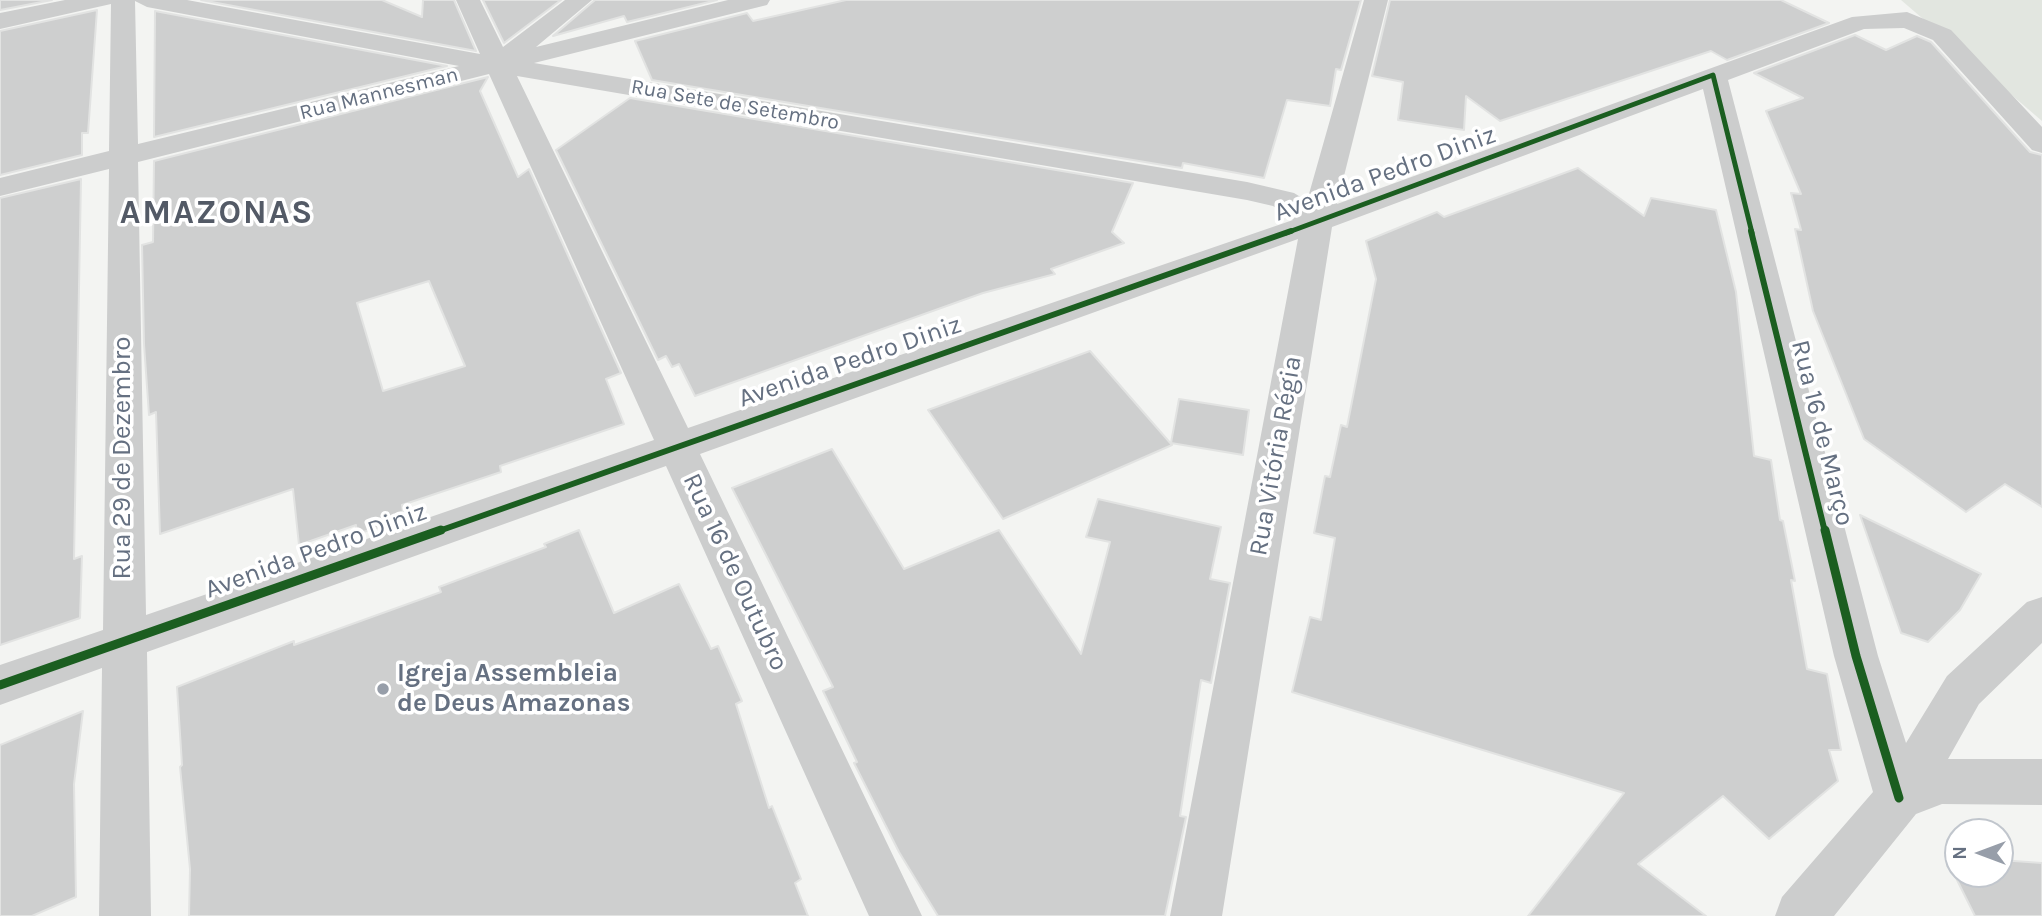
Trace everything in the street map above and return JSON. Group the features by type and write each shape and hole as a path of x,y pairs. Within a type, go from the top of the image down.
{"street":[{"path":"0,21 101,0"},
{"name":"Rua 29 de Dezembro","path":"123,0 125,916"},
{"name":"Rua Sete de Setembro","path":"147,0 497,65 1247,191 1283,199 1317,222"},
{"name":"Rua 16 de Outubro","path":"468,0 896,916"},
{"path":"497,65 580,0"},
{"name":"Rua Mannesman","path":"0,187 758,0"},
{"name":"Rua Vitória Régia","path":"1196,916 1317,222 1376,0"},
{"name":"Avenida Pedro Diniz","path":"0,685 676,445 1317,222 1861,22 1907,20 1942,35 2042,144"},
{"name":"Rua 16 de Março","path":"1713,75 1856,656 1899,798"},
{"path":"1801,916 1899,798 1963,690 2042,615"},
{"path":"1899,798 1940,782 2042,782"}],"shaded area":[{"path":"1901,0 2042,0 2042,121"}],"building":[{"path":"0,0 52,0 0,10"},
{"path":"201,0 382,0 422,17 423,0 454,0 476,51"},
{"path":"483,0 561,0 504,43"},
{"path":"595,0 717,0 627,22 624,16 553,36"},
{"path":"846,0 1361,0 1341,70 1336,69 1330,106 1287,100 1264,178 1183,163 1182,168 1175,167 652,80 635,41 747,13 753,21"},
{"path":"1390,0 1781,0 1829,23 1727,60 1711,51 1500,121 1466,96 1464,130 1398,120 1403,82 1372,76"},
{"path":"97,10 88,133 82,133 82,155 0,175 0,31"},
{"path":"155,11 447,66 154,137"},
{"path":"1855,35 1886,50 1917,36 1931,42 2030,152 2042,155 2042,507 2005,484 1966,512 1864,439 1813,311 1795,229 1801,230 1791,193 1801,194 1766,111 1803,98 1754,73"},
{"path":"488,77 480,91 518,177 529,169 621,373 606,379 624,424 500,466 501,472 402,505 404,519 357,534 356,525 299,545 293,489 160,534 156,412 149,415 144,344 142,245 153,242 154,161","holes":["429,281 465,366 383,391 357,303"]},
{"path":"630,98 1133,183 1112,232 1124,243 1051,269 1055,274 983,293 695,396 679,364 672,367 666,356 658,360 556,150"},
{"path":"1578,168 1644,216 1651,198 1716,210 1736,292 1754,456 1771,460 1780,520 1783,521 1795,581 1791,580 1807,669 1827,674 1841,750 1829,750 1838,781 1769,839 1723,796 1638,864 1706,916 1528,916 1624,793 1292,692 1310,617 1321,620 1335,538 1314,533 1325,476 1330,477 1341,425 1347,427 1376,279 1366,241 1437,212 1444,217"},
{"path":"81,179 74,559 82,556 80,618 0,645 0,198"},
{"path":"1090,351 1172,445 1003,519 928,410"},
{"path":"1179,399 1249,410 1243,455 1171,443"},
{"path":"832,449 904,569 999,530 1081,654 1110,542 1086,537 1098,499 1221,527 1210,579 1230,583 1211,683 1201,680 1180,816 1186,817 1165,916 938,916 899,852 854,763 857,762 823,691 833,687 732,488"},
{"path":"1860,515 1981,574 1960,610 1928,642 1901,633"},
{"path":"579,530 614,613 679,584 711,649 718,646 742,701 736,704 769,808 772,806 801,879 795,883 808,916 189,916 190,869 180,767 177,687 294,641 294,645 441,592 439,587 546,547 544,544"},
{"path":"83,711 74,784 76,897 32,916 0,916 0,745"},
{"path":"2014,861 2042,863 2042,916 1975,916 1961,888 2014,888"}],"cycle path":[{"path":"0,685 1317,222 1713,75 1856,656 1899,798"}],"place":[{"name":"Igreja Assembleia de Deus Amazonas","path":"383,689"}],"district":[{"name":"AMAZONAS","path":"217,214"}]}
